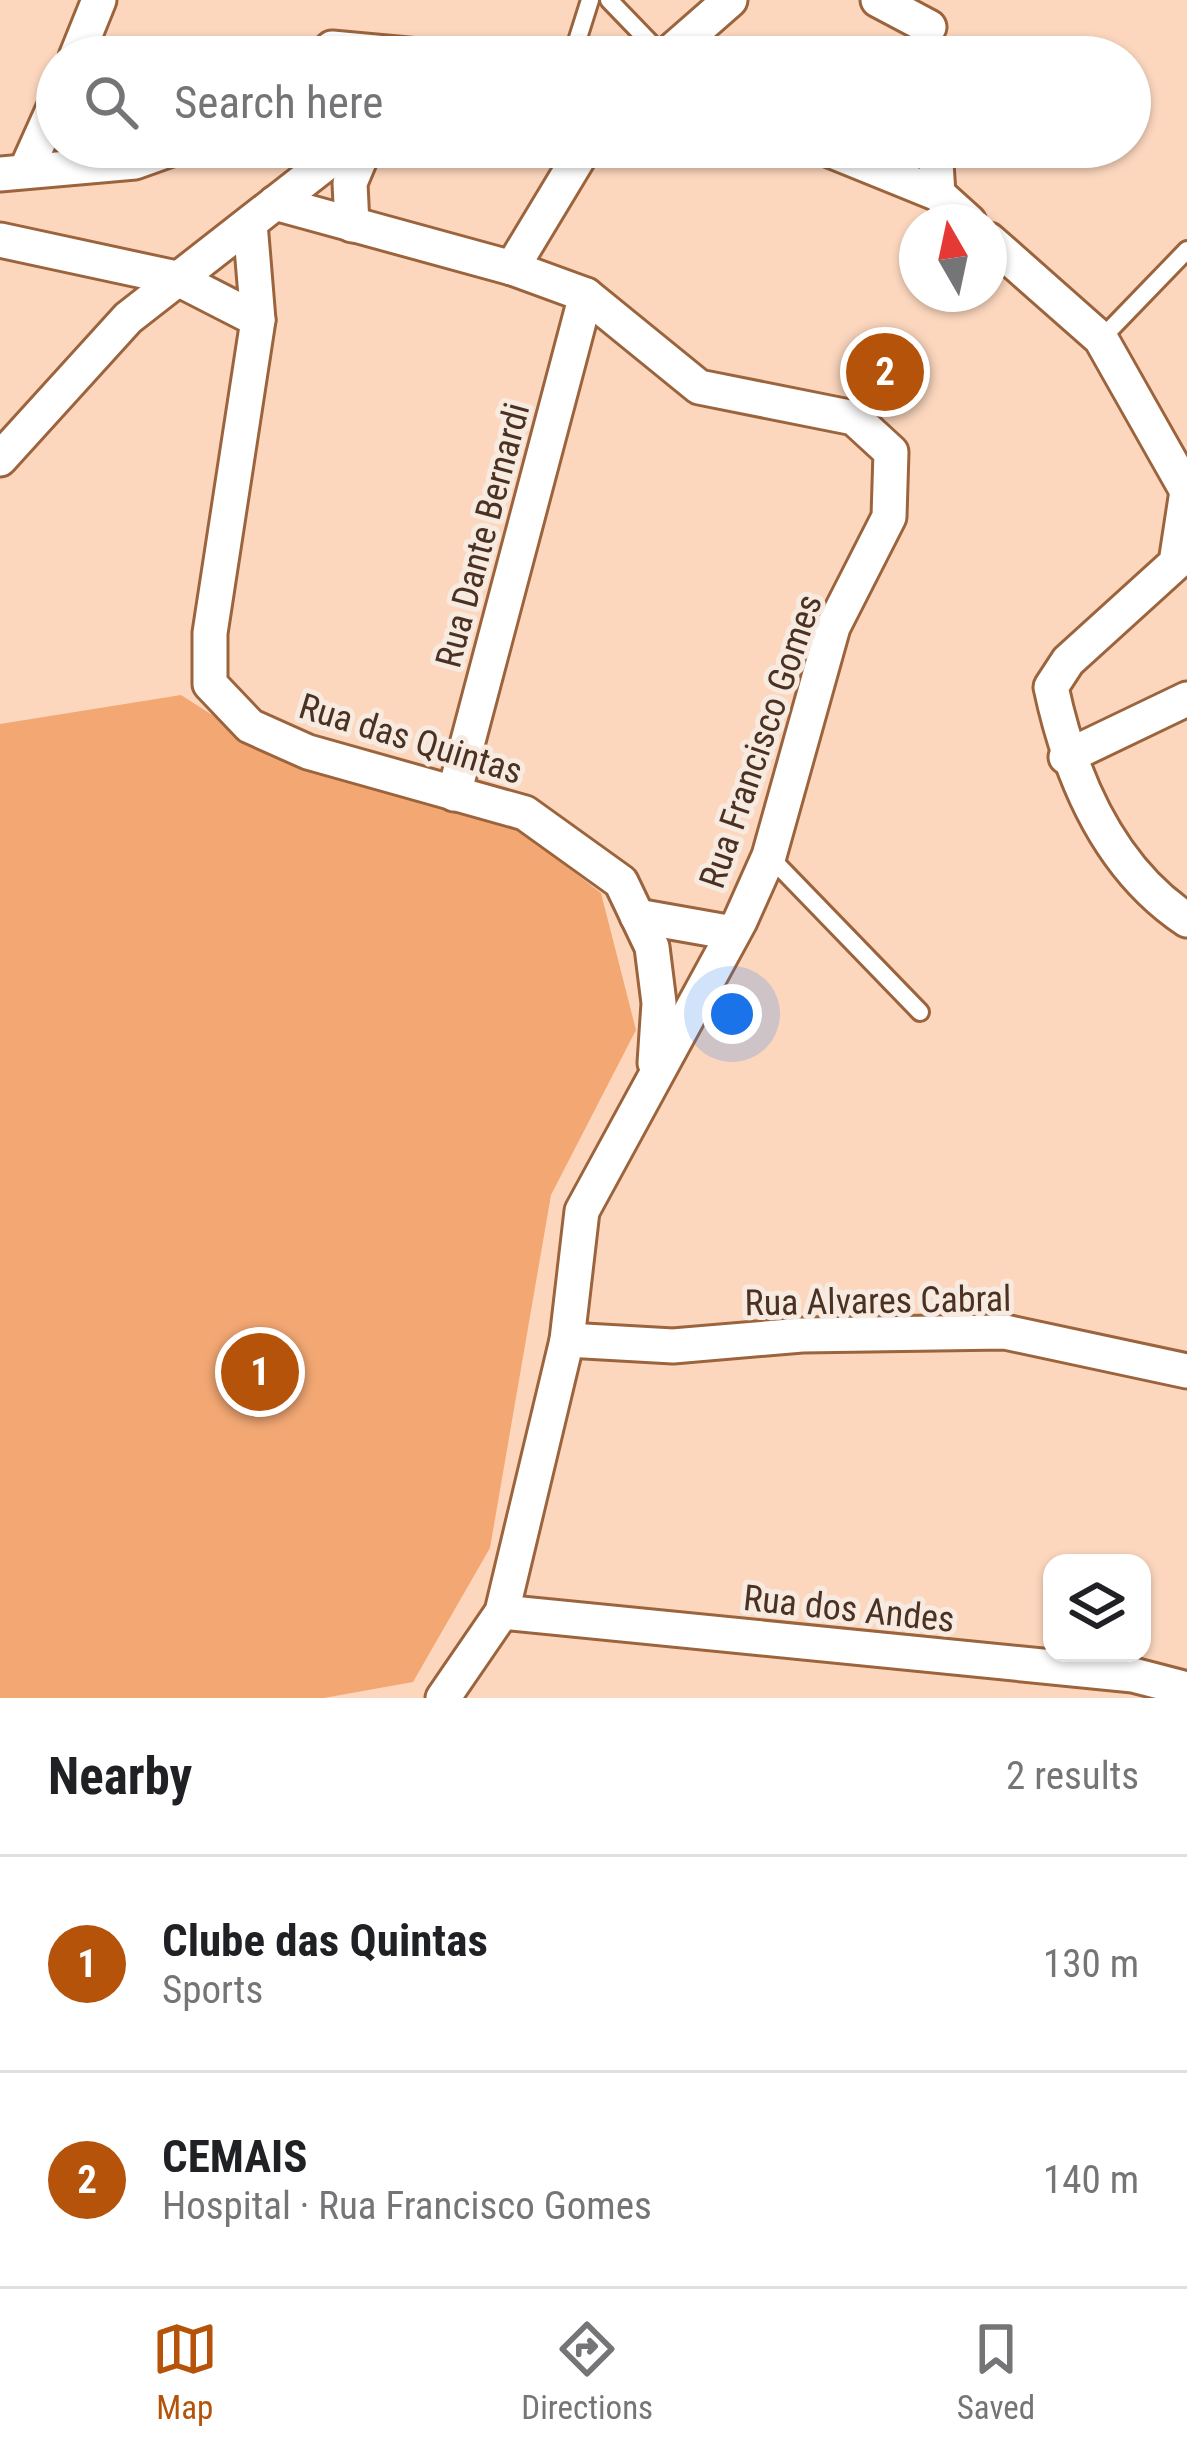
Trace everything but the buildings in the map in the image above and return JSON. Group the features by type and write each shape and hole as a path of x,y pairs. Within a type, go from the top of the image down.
{"street":[{"path":"84,36 99,0"},
{"path":"688,36 730,0"},
{"path":"878,0 929,28"},
{"path":"13,172 36,135"},
{"path":"13,172 62,168"},
{"path":"0,459 128,318 320,168"},
{"path":"352,225 350,183 356,168"},
{"path":"512,268 572,168"},
{"path":"874,168 938,194 949,204"},
{"path":"936,168 938,194"},
{"path":"0,240 176,278 258,320 263,213"},
{"name":"Rua Francisco Gomes","path":"263,213 352,225 512,268 586,296 699,387 854,418 891,452 889,517 833,627 769,856 733,933 582,1211 567,1340"},
{"path":"1007,256 1101,339 1187,491 1176,563 1068,661 1051,687 1066,757 1111,841 1151,896 1187,920"},
{"name":"Rua Dante Bernardi","path":"454,794 586,296"},
{"name":"Rua das Quintas","path":"258,320 210,633 210,685 250,726 308,752 525,813 621,882 652,946 659,1003 655,1070"},
{"path":"1066,757 1187,699"},
{"path":"638,916 733,933"},
{"name":"Rua Alvares Cabral","path":"567,1340 673,1346 802,1335 1005,1332 1187,1371"},
{"path":"443,1698 502,1612 567,1340"},
{"name":"Rua dos Andes","path":"502,1612 1133,1675 1187,1689"}],"lane":[{"path":"579,36 590,0"},
{"path":"609,0 644,36"},
{"path":"1101,339 1187,250"},
{"path":"769,856 920,1012"}],"shaded area":[{"path":"181,695 291,765 513,825 601,893 636,1030 551,1195 490,1548 413,1682 324,1698 0,1698 0,724"}],"place":[{"name":"CEMAIS","path":"885,372"},
{"name":"Clube das Quintas","path":"260,1372"}]}
